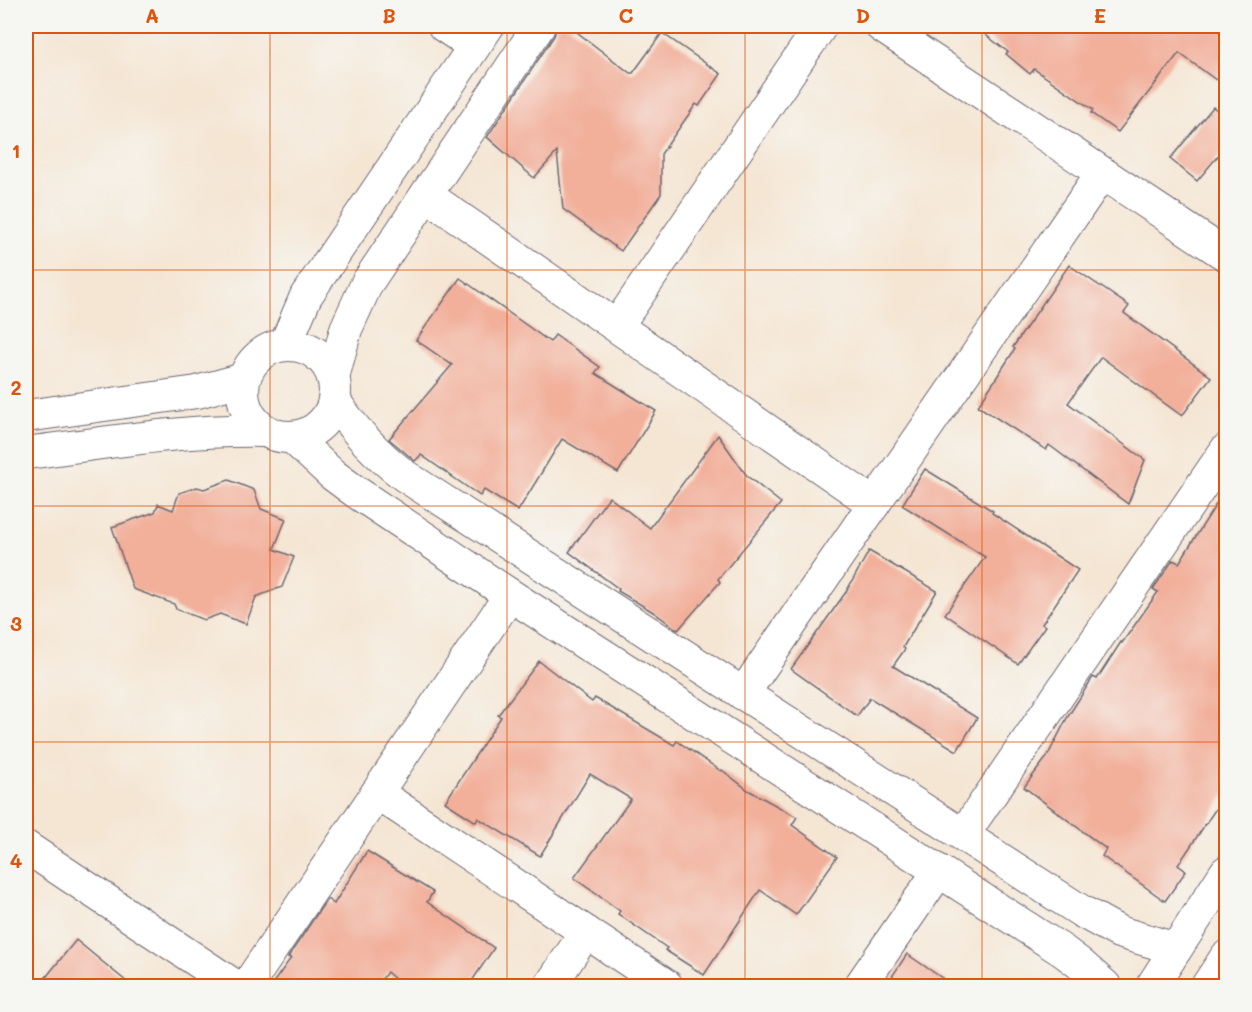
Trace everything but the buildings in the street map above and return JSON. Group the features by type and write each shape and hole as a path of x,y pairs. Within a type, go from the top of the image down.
{"street":[{"path":"285,345 306,296 481,36 444,26"},
{"path":"26,453 174,434 235,430 306,434 319,426 329,414 345,329 366,284 539,26"},
{"path":"617,326 821,26"},
{"path":"881,26 1227,255"},
{"path":"743,694 1102,172"},
{"path":"426,195 874,504"},
{"path":"1105,987 1063,951 510,595 356,492 279,434 254,422 246,409 242,394 244,379 255,359 274,347 285,345 304,348 320,357 334,389 365,442 405,476 1100,922 1140,939 1176,950"},
{"path":"26,416 197,392 244,379"},
{"path":"963,835 1227,450"},
{"path":"247,987 510,595"},
{"path":"377,793 668,987"},
{"path":"26,847 235,987"},
{"path":"860,987 939,871"},
{"path":"1152,987 1227,872"},
{"path":"550,987 586,932"},
{"path":"1207,987 1227,957"}]}
